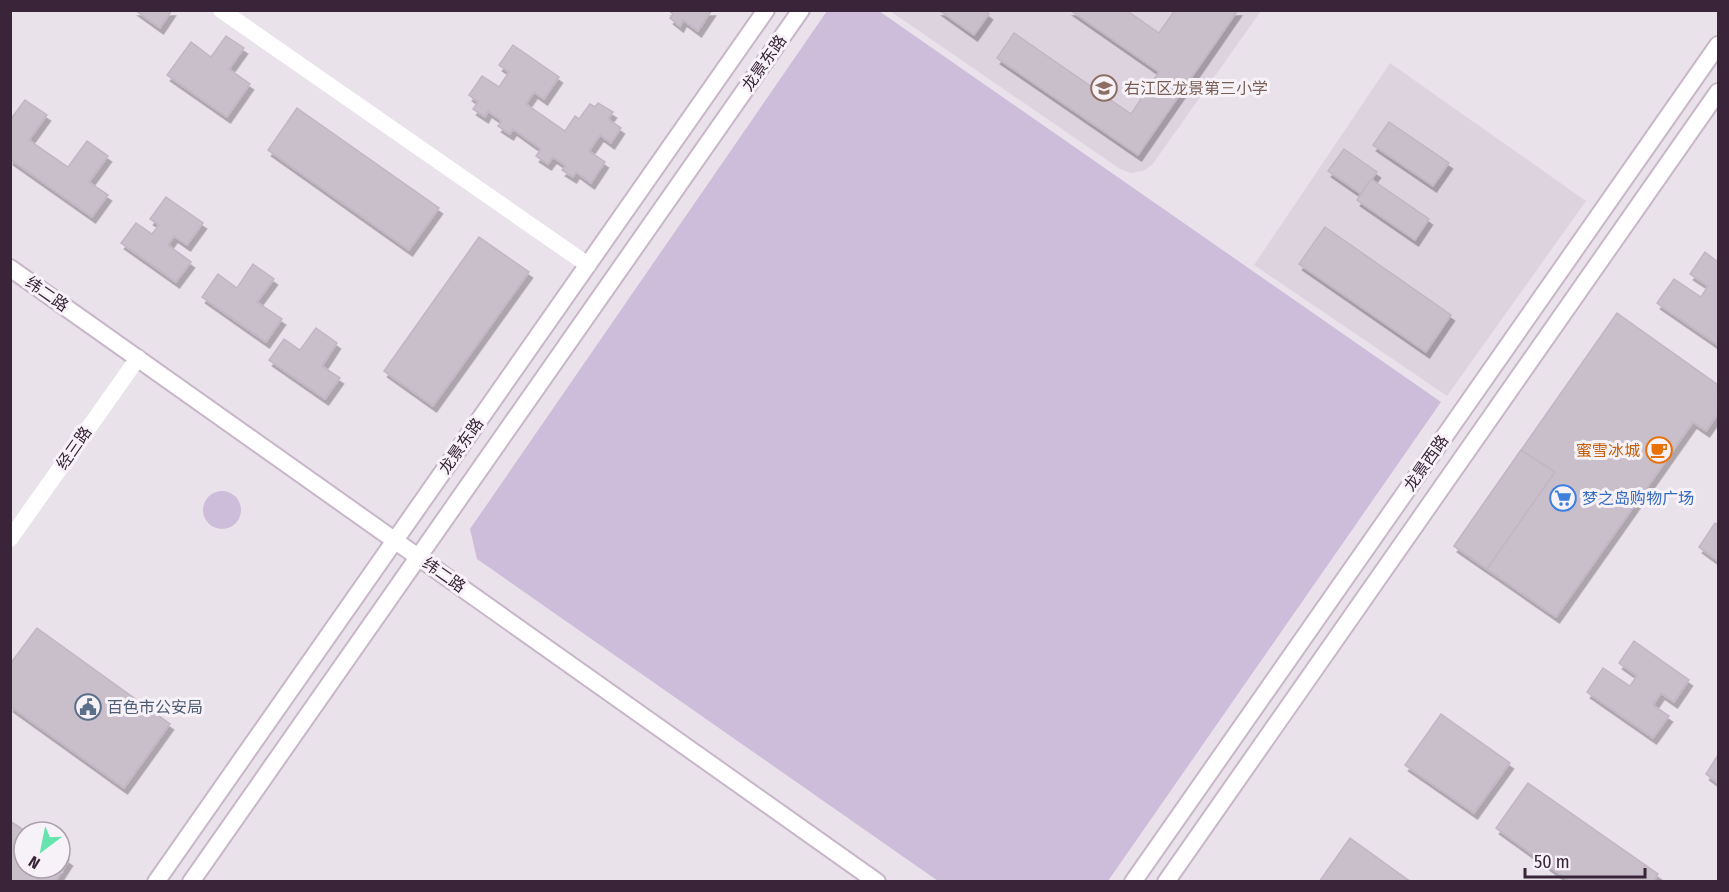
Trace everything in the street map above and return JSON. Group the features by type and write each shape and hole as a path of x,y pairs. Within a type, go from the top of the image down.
{"main road":[{"path":"221,10 588,265"},
{"name":"龙景东路","path":"156,882 766,10"},
{"name":"龙景东路","path":"191,882 801,10"},
{"name":"龙景西路","path":"1133,882 1719,45"},
{"name":"龙景西路","path":"1166,882 1719,93"},
{"name":"纬二路","path":"10,268 877,882"},
{"name":"经三路","path":"10,539 138,358"}],"shaded area":[{"path":"827,11 879,11 1441,402 1108,881 938,881 477,559 470,529"},
{"name":"右江区龙景第三小学","path":"890,11 1261,11 1152,165 1143,171 1131,173 1120,169"},
{"path":"1390,63 1586,201 1447,396 1254,265"},
{"path":"222,491 236,496 241,510 236,524 222,529 208,524 203,510 208,496"}],"building":[{"path":"135,10 172,10 160,28"},
{"path":"668,10 712,10 698,31 683,20 680,26 670,18 673,14"},
{"path":"939,10 984,10 989,14 974,35"},
{"path":"1070,10 1126,10 1159,33 1175,10 1238,10 1138,155 997,58 1014,33 1131,114 1159,72"},
{"path":"226,36 244,48 229,69 250,84 227,117 167,75 191,42 211,57"},
{"path":"513,45 559,77 544,99 534,92 526,104 565,131 575,116 579,119 590,104 595,107 598,103 613,112 608,119 621,128 611,143 600,135 589,151 605,162 591,183 576,172 573,177 562,170 566,166 553,157 548,164 536,156 541,149 513,129 510,134 498,126 502,121 488,111 485,117 473,109 478,102 469,95 482,76 499,87 509,72 499,65"},
{"path":"25,100 47,115 29,140 68,167 87,141 108,156 89,182 108,195 92,217 10,159 10,120"},
{"path":"297,108 439,208 409,250 268,150"},
{"path":"1389,122 1449,163 1433,186 1373,145"},
{"path":"1344,149 1377,172 1361,194 1328,171"},
{"path":"1371,179 1429,219 1415,240 1357,200"},
{"path":"166,197 203,223 187,245 174,236 168,245 191,262 176,282 121,243 136,223 152,234 159,225 150,219"},
{"path":"1325,227 1451,315 1426,352 1299,264"},
{"path":"479,237 529,272 433,406 384,371"},
{"path":"1705,252 1718,262 1718,345 1657,303 1674,279 1701,297 1708,286 1690,274"},
{"path":"253,264 274,279 257,302 282,319 266,342 202,297 218,274 237,288"},
{"name":"梦之岛购物广场","path":"1617,313 1718,385 1718,414 1706,431 1693,422 1556,617 1454,546"},
{"path":"316,328 337,343 322,366 340,378 325,399 269,360 284,339 300,350"},
{"path":"1521,450 1555,472 1487,569 1454,546"},
{"path":"1715,523 1718,525 1718,561 1699,547"},
{"path":"37,628 170,724 124,788 10,706 10,664"},
{"path":"1634,641 1689,680 1674,702 1661,693 1653,705 1669,716 1653,738 1587,692 1603,668 1630,686 1637,676 1619,663"},
{"path":"1441,714 1510,763 1474,813 1405,765"},
{"path":"1718,755 1718,783 1706,774"},
{"path":"1528,783 1658,874 1653,882 1571,882 1496,828"},
{"path":"10,821 12,822 12,880 56,880 55,882 10,882"},
{"path":"1350,838 1411,882 1319,882"}],"place":[{"name":"右江区龙景第三小学","path":"1104,88"},
{"name":"蜜雪冰城","path":"1659,450"},
{"name":"梦之岛购物广场","path":"1563,498"},
{"name":"百色市公安局","path":"88,707"}]}
